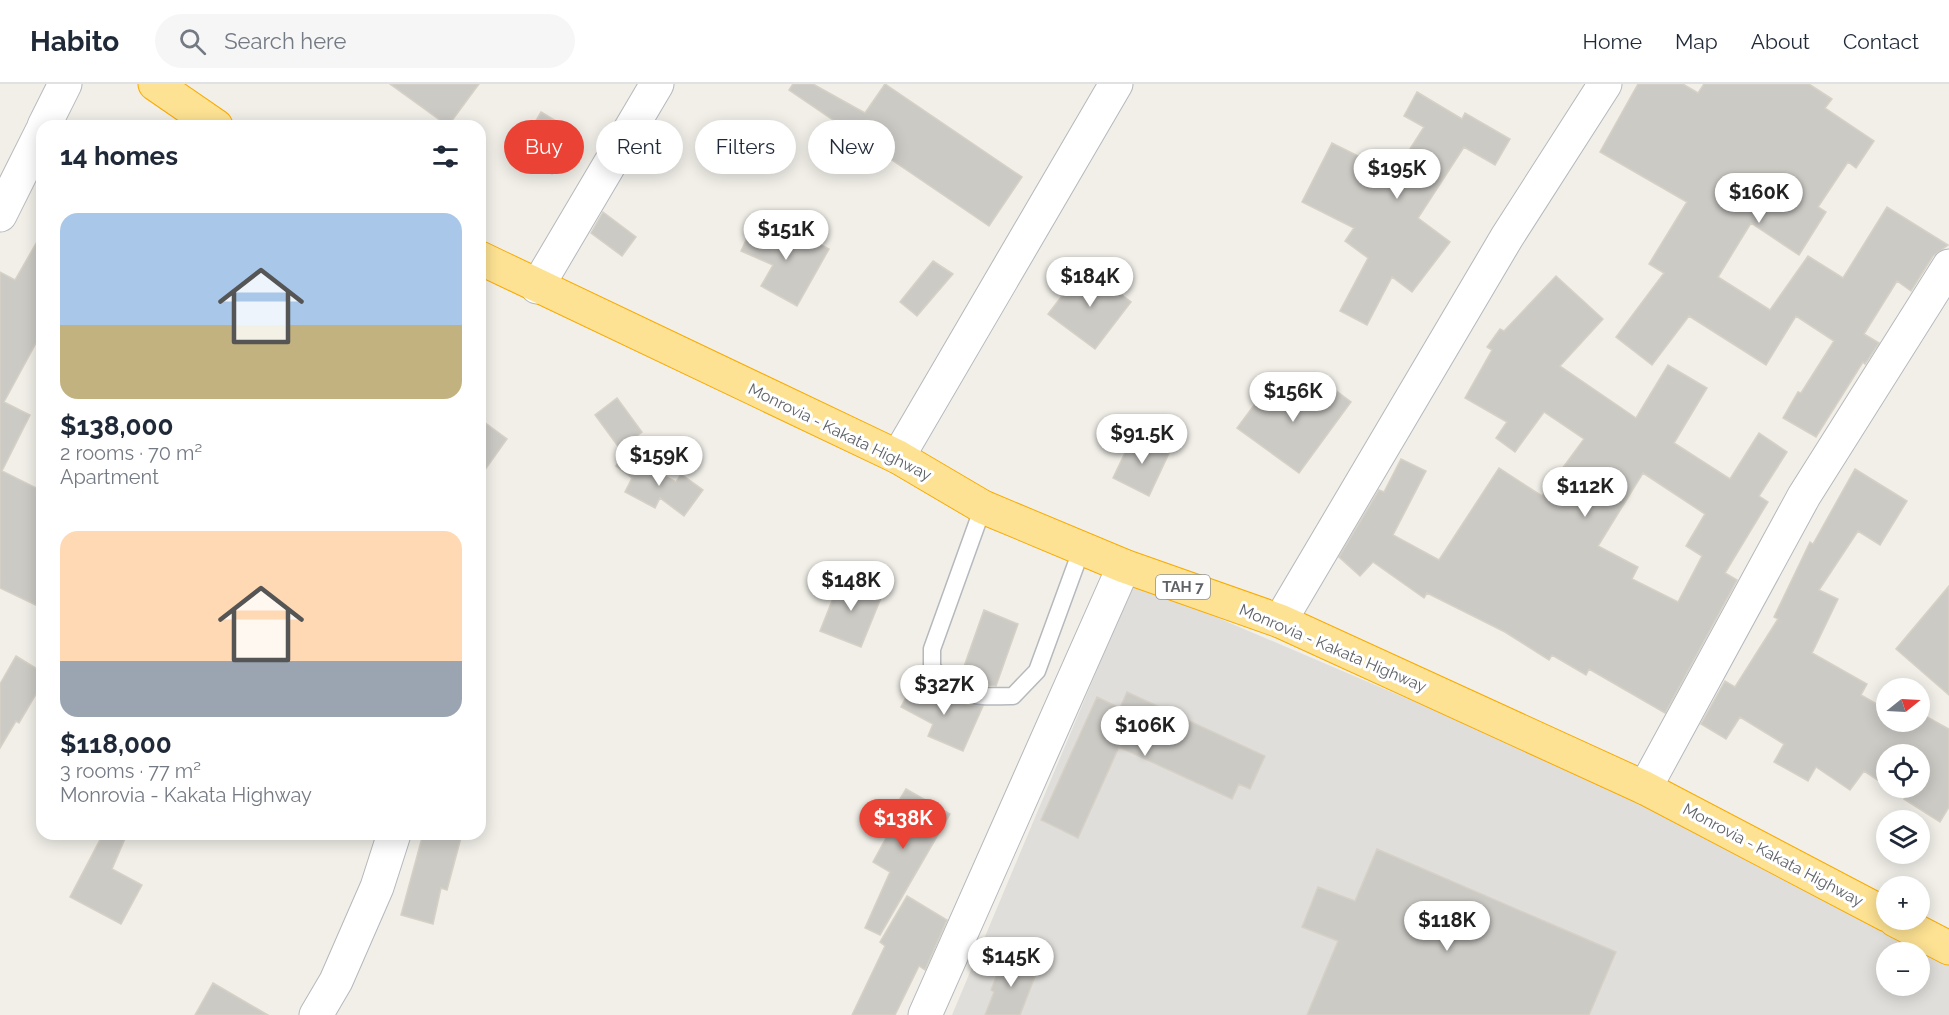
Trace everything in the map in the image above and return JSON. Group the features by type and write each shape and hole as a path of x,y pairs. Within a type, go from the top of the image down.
{"highway":[{"path":"155,84 207,120"},
{"name":"Monrovia - Kakata Highway","path":"486,261 898,457 983,507 1124,566 1280,621 1645,788 1876,909"},
{"path":"1914,930 1949,948"}],"street":[{"path":"47,120 65,84"},
{"path":"537,287 657,84"},
{"path":"898,457 1116,84"},
{"path":"1280,621 1507,237 1605,84"},
{"path":"0,215 36,143"},
{"path":"1645,788 1804,496 1949,266"},
{"path":"925,1015 1124,566"},
{"path":"316,1015 336,981 372,898 392,840"}],"lane":[{"path":"983,507 932,649 932,668 950,686 976,697 1013,696 1037,671 1082,548"}],"shaded area":[{"path":"1134,582 1876,899 1876,930 1930,930 1930,922 1949,930 1949,1015 952,1015"}],"building":[{"path":"390,84 479,84 452,120 440,120"},
{"path":"793,84 813,84 865,113 885,84 1022,177 989,226 895,162 895,120 833,120 789,90"},
{"path":"1638,84 1683,84 1698,93 1704,84 1809,84 1832,99 1825,108 1874,141 1856,168 1848,162 1818,207 1826,212 1799,255 1751,223 1718,277 1770,310 1808,256 1843,278 1887,207 1948,245 1933,256 1911,291 1897,281 1864,334 1879,343 1865,364 1863,362 1816,437 1783,418 1798,392 1801,393 1834,341 1796,316 1766,365 1689,316 1652,365 1616,337 1664,273 1649,264 1687,202 1600,152"},
{"path":"1417,92 1462,119 1465,113 1510,139 1495,165 1464,147 1418,218 1450,242 1412,292 1392,277 1367,325 1340,311 1368,258 1345,241 1354,228 1302,202 1332,143 1394,174 1424,127 1404,116"},
{"path":"541,112 554,120 536,120"},
{"path":"603,212 636,237 622,256 591,233"},
{"path":"753,225 786,240 792,229 829,249 797,306 761,286 773,265 741,251"},
{"path":"36,243 36,343 4,402 30,415 2,471 36,488 36,605 0,588 0,272 15,280"},
{"path":"933,261 953,274 917,316 900,302"},
{"path":"1085,266 1131,302 1095,349 1048,314"},
{"path":"1556,276 1603,319 1560,366 1636,418 1668,365 1707,388 1674,443 1730,479 1759,433 1787,452 1759,496 1768,502 1725,573 1737,580 1665,713 1589,669 1586,675 1552,655 1549,660 1505,632 1427,593 1424,598 1373,562 1360,576 1339,557 1379,490 1384,492 1401,459 1426,471 1393,535 1439,560 1499,468 1542,496 1584,439 1544,412 1515,452 1496,438 1507,422 1465,398 1492,350 1487,347 1500,329 1504,331","holes":["1643,473 1705,514 1686,546 1702,556 1678,602 1632,579 1638,567 1598,546"]},
{"path":"1272,381 1309,408 1327,384 1351,402 1299,473 1237,428"},
{"path":"617,398 642,432 620,449 595,415"},
{"path":"486,423 507,439 486,469"},
{"path":"1134,434 1170,451 1149,496 1113,478"},
{"path":"623,454 676,482 681,474 703,490 684,516 660,498 655,508 625,492 632,478 616,466"},
{"path":"1855,469 1907,501 1880,545 1858,531 1819,590 1838,599 1812,653 1867,684 1861,695 1876,704 1876,732 1930,732 1930,719 1949,729 1949,807 1940,822 1930,816 1930,810 1921,810 1904,799 1930,798 1930,744 1876,744 1876,779 1864,771 1850,790 1816,767 1808,781 1774,762 1784,744 1740,717 1726,739 1701,724 1725,681 1735,687 1778,619 1774,617 1810,542 1813,544"},
{"path":"842,576 883,593 861,647 820,631"},
{"path":"1949,586 1949,695 1896,649"},
{"path":"984,610 1018,624 996,686 972,684 960,678"},
{"path":"16,656 36,668 36,694 19,723 16,721 0,748 0,684"},
{"path":"913,684 951,702 953,698 966,704 983,706 963,751 928,736 933,724 901,707"},
{"path":"1127,692 1265,756 1250,789 1239,784 1232,799 1119,747 1078,838 1041,820 1097,697 1120,708"},
{"path":"906,789 950,814 880,935 865,928 890,872 873,862 886,838 872,829 887,803 895,807"},
{"path":"100,840 124,840 112,869 142,885 121,924 70,897"},
{"path":"421,840 460,840 447,890 441,888 433,924 401,915"},
{"path":"1377,849 1616,952 1589,1015 1307,1015 1338,941 1302,927 1318,887 1355,901"},
{"path":"907,896 947,920 925,970 919,966 895,1015 852,1015 885,946 880,942"},
{"path":"1004,956 1038,969 1020,1015 985,1015 994,992 991,990"},
{"path":"213,983 268,1015 195,1015"}]}
